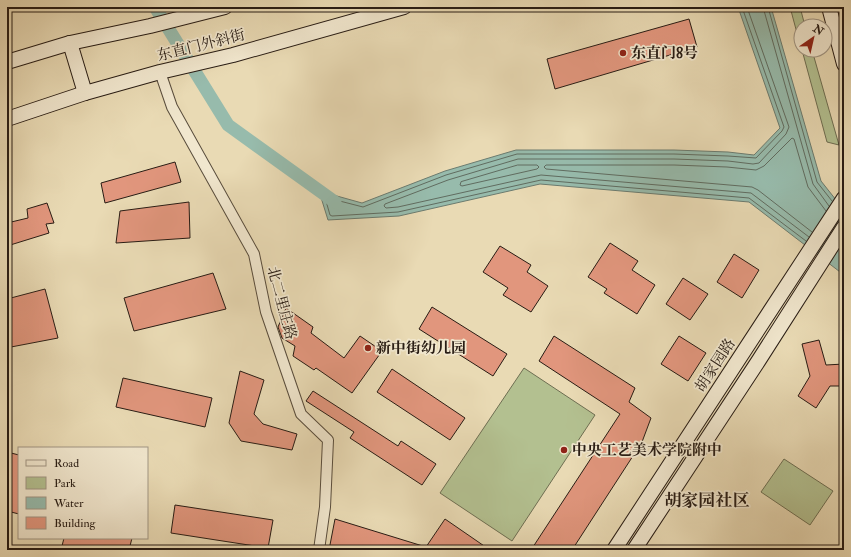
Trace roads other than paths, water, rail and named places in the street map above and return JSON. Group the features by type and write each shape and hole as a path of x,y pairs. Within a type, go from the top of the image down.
{"street":[{"name":"东直门外斜街","path":"7,62 70,43 150,26 225,7"},
{"name":"东直门外斜街","path":"7,119 85,93 160,72 233,55 404,7"},
{"path":"829,7 844,64"},
{"path":"70,43 85,93"},
{"name":"北二里庄路","path":"160,72 172,108 254,254 266,312 302,414 328,440 325,507 319,550"},
{"name":"胡家园路","path":"614,550 844,198"},
{"path":"634,550 844,227"}],"water":[{"path":"738,7 771,7 821,181 844,210 844,275 749,202 540,184 399,216 328,220 319,191 362,203 445,171 516,150 674,150 728,152 754,155 780,128"}],"waterway":[{"path":"155,7 228,125 335,202"}],"place":[{"name":"东直门8号","path":"623,53"},
{"name":"新中街幼儿园","path":"368,348"},
{"name":"中央工艺美术学院附中","path":"564,450"}],"district":[{"name":"胡家园社区","path":"707,500"}]}
